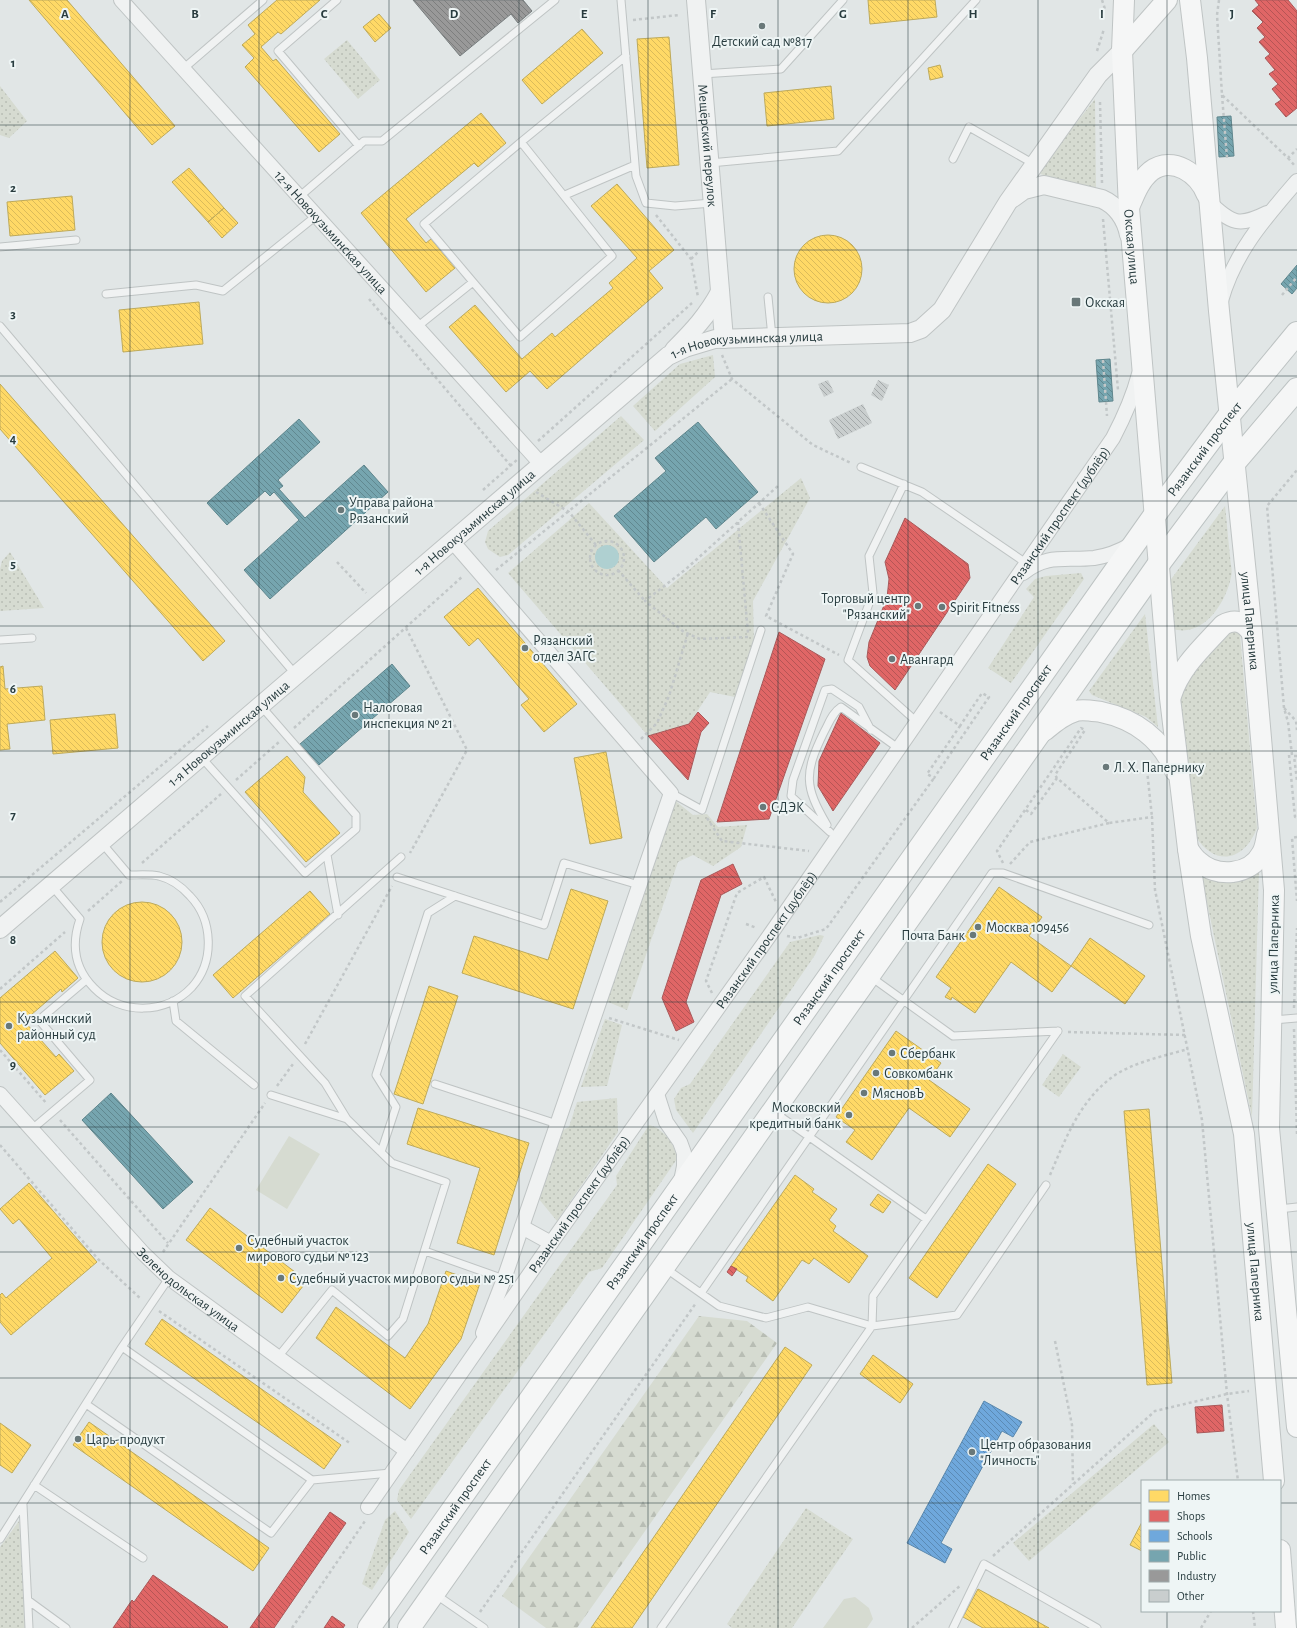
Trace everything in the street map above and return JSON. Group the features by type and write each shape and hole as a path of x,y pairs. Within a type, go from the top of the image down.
{"main road":[{"name":"Окская улица","path":"1124,0 1122,51 1131,246 1158,565"},
{"path":"1122,51 1167,0"},
{"path":"1190,0 1197,58 1219,311 1235,462"},
{"path":"1129,208 1142,179 1152,170 1173,166 1186,169 1197,177 1204,185 1209,201"},
{"name":"Рязанский проспект","path":"369,1628 1154,516 1230,414 1297,333"},
{"path":"409,1628 1158,565 1235,462 1297,389"},
{"name":"улица Паперника","path":"1235,462 1252,633 1274,890 1269,1128 1276,1209 1295,1375 1297,1427"},
{"name":"улица Паперника","path":"1158,565 1170,698 1188,850 1201,936 1244,1134 1274,1480"},
{"path":"1170,698 1176,681 1185,667 1223,625 1230,621 1240,622 1246,625 1252,633"},
{"path":"1035,738 1062,716 1077,711 1108,714 1127,720 1149,734 1170,759 1180,785"},
{"path":"1188,850 1199,862 1217,871 1233,873 1248,868 1262,854 1268,833"},
{"path":"1281,1563 1286,1628"}],"street":[{"name":"12-я Новокузьминская улица","path":"121,0 542,465"},
{"name":"Мещёрский переулок","path":"696,0 724,339"},
{"name":"1-я Новокузьминская улица","path":"0,929 668,356 685,348 711,340 886,335 910,333 921,329 942,310 985,237 1008,202 1098,75 1122,51"},
{"path":"1219,311 1224,290 1242,251 1271,211 1297,181"},
{"path":"1008,202 1024,190 1044,185 1102,199 1110,202 1118,210 1128,231 1131,246"},
{"path":"1209,201 1225,216 1242,223 1248,222 1271,211"},
{"path":"668,356 696,328 712,308 720,292"},
{"name":"Рязанский проспект (дублёр)","path":"368,1507 475,1355 551,1243 772,932 833,835 898,748 1113,438 1125,417 1134,392 1141,362"},
{"path":"452,541 631,749 671,793 504,1279 475,1355"},
{"path":"1017,577 1032,566 1044,560 1106,556 1120,551 1136,542"},
{"name":"Зеленодольская улица","path":"0,1094 143,1253 169,1278 407,1451"},
{"path":"657,1094 666,1122 680,1142 684,1153 684,1166 680,1186"},
{"path":"522,1227 551,1243"}],"lane":[{"path":"183,69 263,0"},
{"path":"337,0 278,51 359,146"},
{"path":"299,197 364,141 382,141 555,0"},
{"path":"702,74 781,69 843,0"},
{"path":"710,163 838,151 976,0"},
{"path":"619,1 626,56 636,176 646,204 675,206 713,203"},
{"path":"521,142 565,195 612,256 520,337 424,224 521,142 626,56"},
{"path":"953,159 969,127 1035,164"},
{"path":"565,195 635,164"},
{"path":"106,294 196,286 223,291 316,216"},
{"path":"0,247 76,240"},
{"path":"417,327 473,282"},
{"path":"768,297 773,338"},
{"path":"0,326 296,675"},
{"path":"861,467 922,492 1026,563"},
{"path":"904,484 869,556 873,593 848,660 916,722"},
{"path":"671,793 702,810 761,630"},
{"path":"0,640 32,638"},
{"path":"833,835 791,796 792,780 825,690 832,689 859,707 871,730"},
{"path":"201,757 305,873 327,855 356,828 356,815 260,706"},
{"path":"833,835 813,802 808,776 816,749 834,712 841,707 898,748"},
{"path":"51,885 80,919 74,935 76,958 86,980 102,997 127,1008 151,1008 173,1001 192,987 204,967 209,948 207,924 197,903 181,886 160,876 129,875 101,842"},
{"path":"327,855 338,915"},
{"path":"278,1358 332,1290 388,1336 403,1319 446,1182 392,1163 347,1119 324,1083 245,996 338,915 401,857"},
{"path":"397,877 544,924 564,863 639,885"},
{"path":"701,1293 992,872 1003,873 1150,925"},
{"path":"381,1152 396,1107 376,1076 428,913 455,896"},
{"path":"868,975 954,1036 1058,1031"},
{"path":"31,1130 90,1080 39,1020 86,980"},
{"path":"173,1001 176,1021 254,1085"},
{"path":"1271,1020 1297,1018"},
{"path":"661,1628 872,1326 873,1296 1058,1031"},
{"path":"435,1084 557,1124"},
{"path":"271,1095 347,1119"},
{"path":"773,1111 926,1219"},
{"path":"663,1267 719,1306 766,1318 808,1307 872,1326 957,1315 1046,1185"},
{"path":"1276,1209 1297,1207"},
{"path":"425,1251 504,1279"},
{"path":"0,1539 122,1347 169,1278"},
{"path":"122,1347 312,1480 392,1472"},
{"path":"86,1404 271,1533 312,1480"},
{"path":"34,1485 143,1558"},
{"path":"23,1504 29,1628"},
{"path":"953,1628 984,1564 1097,1628"},
{"path":"433,1593 484,1628"},
{"path":"28,1601 66,1628"}],"path":[{"path":"1102,0 1106,12"},
{"path":"1219,0 1217,15 1227,158"},
{"path":"678,8 680,23"},
{"path":"622,21 679,15"},
{"path":"1097,53 1105,24"},
{"path":"1222,95 1296,166"},
{"path":"1100,97 1102,190"},
{"path":"1288,158 1297,149"},
{"path":"646,204 691,259 698,298"},
{"path":"1103,216 1119,396"},
{"path":"698,243 699,258"},
{"path":"691,259 699,251"},
{"path":"1282,295 1297,277"},
{"path":"482,491 702,294"},
{"path":"1103,360 1107,402"},
{"path":"0,989 286,736 469,571 484,579 569,512 732,379 813,445 837,458 861,467"},
{"path":"1297,470 1267,506 1284,708 1288,722 1295,817 1297,817"},
{"path":"645,601 686,569 779,486"},
{"path":"532,490 569,512 596,545"},
{"path":"759,503 793,554 766,616 848,660"},
{"path":"738,522 748,638"},
{"path":"608,541 620,547 624,559 618,570 606,574 594,568 590,556 596,545 608,541"},
{"path":"337,562 366,592"},
{"path":"618,570 645,601 688,633 700,639 759,637"},
{"path":"0,1050 168,1243 299,1054 467,750 406,628"},
{"path":"631,749 657,723 669,696 688,633"},
{"path":"746,924 797,938 826,929 934,778 989,697 982,693 927,774 934,778"},
{"path":"928,704 960,726"},
{"path":"1284,708 1296,721 1297,730"},
{"path":"1057,778 1031,814 1026,810 1081,728 1085,730 1055,775 1109,823"},
{"path":"1297,756 1294,756 1297,781"},
{"path":"1147,770 1152,817 1155,890 1202,1120 1227,1394 1238,1480"},
{"path":"702,810 722,841 816,852"},
{"path":"1006,869 1030,842 1109,823 1152,817"},
{"path":"1297,837 1292,838 1297,901"},
{"path":"714,997 706,981 737,893 764,878 778,906"},
{"path":"595,1014 683,1042"},
{"path":"1058,1031 1185,1035"},
{"path":"1046,1185 1064,1143 1083,1105 1111,1078 1138,1065 1188,1048"},
{"path":"0,1145 98,1259 150,1305 351,1444"},
{"path":"1055,1341 1072,1425 1073,1484"},
{"path":"984,1564 1155,1411 1227,1394"},
{"path":"912,1628 963,1583"},
{"path":"1201,1628 1210,1612"},
{"path":"1253,1612 1255,1628"}],"green space":[{"path":"347,40 380,80 358,99 324,59"},
{"path":"0,86 27,121 9,138 0,135"},
{"path":"1095,99 1096,189 1040,174 1041,168"},
{"path":"713,355 715,377 655,431 633,406 680,364"},
{"path":"621,416 644,440 508,555 500,557 488,549 485,542 488,531"},
{"path":"801,478 810,498 753,601 754,646 735,697 710,692 689,724 648,736 508,573 589,503 667,588"},
{"path":"1225,506 1232,572 1224,597 1211,616 1203,623 1194,628 1184,630 1173,629 1169,582"},
{"path":"10,552 44,608 0,611 0,569 2,561"},
{"path":"1081,573 1084,579 1011,683 988,668 1034,597 1026,589 1035,579 1046,576"},
{"path":"1145,614 1158,727 1146,717 1092,695 1089,691"},
{"path":"1235,628 1240,635 1257,828 1252,839 1238,853 1230,856 1221,856 1212,853 1204,847 1196,837 1178,692 1227,630"},
{"path":"673,799 693,815 707,814 718,827 747,825 741,847 713,866 693,855 678,862 627,1010 606,1001"},
{"path":"1259,870 1252,1117 1201,874"},
{"path":"820,935 824,936 815,955 693,1133 676,1110 674,1099 681,1088 690,1084 790,942"},
{"path":"605,1019 622,1025 607,1086 581,1087"},
{"path":"1063,1054 1081,1067 1059,1097 1042,1085"},
{"path":"617,1098 618,1132 557,1221 538,1198 557,1133 569,1127 577,1102"},
{"path":"649,1125 664,1133 674,1148 677,1159 602,1268 589,1272 411,1519 397,1500 399,1490 617,1185 616,1176"},
{"path":"289,1136 320,1154 287,1209 256,1190"},
{"path":"699,1316 747,1321 777,1343 577,1628 546,1628 502,1596"},
{"path":"1154,1424 1169,1442 1029,1561 1013,1543"},
{"path":"806,1508 853,1539 792,1628 732,1628 727,1624"},
{"path":"395,1511 409,1532 372,1590 362,1584 385,1520"},
{"path":"19,1521 26,1628 0,1628 0,1547"},
{"path":"855,1597 869,1608 873,1619 867,1628 823,1628 844,1599"}],"water":[{"path":"607,545 612,546 618,552 618,562 612,568 607,569 602,568 596,562 595,557 596,552 602,546"}],"building: Homes":[{"path":"29,0 67,0 175,126 152,145"},
{"path":"277,0 320,0 281,34 278,32 261,47 273,61 276,59 340,134 319,152 245,67 254,58 242,45 255,34 248,25"},
{"path":"868,0 935,0 937,17 870,24"},
{"path":"379,14 391,28 375,42 363,27"},
{"path":"582,29 603,53 542,104 522,80"},
{"path":"669,37 679,165 647,168 637,39"},
{"path":"940,65 943,77 930,80 928,68"},
{"path":"831,86 834,119 767,126 764,93"},
{"path":"481,113 506,143 478,167 474,163 406,219 426,243 431,239 455,268 426,292 361,213"},
{"path":"189,168 224,208 208,222 172,182"},
{"path":"617,184 674,250 649,271 663,288 547,389 530,371 506,392 449,327 475,305 522,359 552,333 555,337 613,288 609,283 637,258 591,206"},
{"path":"72,196 75,230 10,236 7,202"},
{"path":"224,208 238,223 222,238 208,222"},
{"path":"828,235 841,238 852,245 859,256 862,269 859,282 852,293 841,300 828,303 815,300 804,293 797,282 794,269 797,256 804,245 815,238"},
{"path":"199,302 203,344 123,352 119,310"},
{"path":"0,384 225,641 203,661 0,429"},
{"path":"478,588 577,704 544,732 521,705 529,699 478,638 469,646 444,617"},
{"path":"3,666 5,689 42,686 45,720 7,724 10,749 0,750 0,667"},
{"path":"115,714 118,748 53,754 50,720"},
{"path":"606,752 622,838 590,844 574,758"},
{"path":"287,756 305,777 303,792 340,833 306,862 245,792"},
{"path":"999,887 1042,917 1029,936 1071,966 1052,992 1011,962 975,1013 952,997 951,1000 945,997 951,988 936,977"},
{"path":"571,889 608,901 573,1009 462,973 474,936 548,960"},
{"path":"310,891 330,914 233,998 213,975"},
{"path":"134,902 150,902 171,913 182,934 182,950 171,971 150,982 134,982 120,976 113,971 108,964 102,950 102,934 108,920 113,913 120,908"},
{"path":"1090,938 1145,976 1125,1004 1071,966"},
{"path":"55,951 78,978 62,992 61,989 24,1021 56,1057 59,1054 74,1071 45,1095 0,1043 0,998"},
{"path":"429,986 458,996 423,1104 394,1094"},
{"path":"896,1031 941,1063 929,1080 970,1109 950,1137 909,1108 872,1160 846,1142 855,1130 836,1117"},
{"path":"418,1108 529,1143 494,1255 457,1243 480,1168 407,1144"},
{"path":"1149,1109 1172,1383 1147,1385 1124,1111"},
{"path":"988,1164 1016,1184 937,1298 909,1278"},
{"path":"795,1175 814,1189 812,1192 837,1209 829,1220 836,1226 833,1231 868,1256 849,1283 814,1258 809,1264 802,1260 773,1301 746,1281 748,1277 731,1266"},
{"path":"29,1183 97,1262 11,1335 0,1322 0,1295 2,1293 6,1298 52,1258 19,1219 13,1224 0,1209"},
{"path":"878,1194 891,1202 883,1213 870,1205"},
{"path":"210,1208 307,1281 282,1313 186,1240"},
{"path":"446,1271 480,1283 461,1339 410,1409 316,1338 336,1307 405,1358 428,1324"},
{"path":"162,1319 341,1445 324,1469 145,1344"},
{"path":"785,1347 812,1365 632,1628 591,1628"},
{"path":"873,1355 913,1384 900,1403 860,1374"},
{"path":"89,1422 269,1548 253,1571 73,1445"},
{"path":"0,1423 31,1445 12,1473 0,1465"},
{"path":"1141,1524 1141,1550 1130,1545"},
{"path":"978,1589 1049,1628 983,1628 963,1617"}],"building: Shops":[{"path":"1255,0 1288,0 1297,11 1297,108 1286,117 1275,104 1281,100 1272,89 1278,84 1269,74 1275,70 1265,58 1270,54 1259,42 1265,37 1257,28 1263,22 1252,11 1259,5"},
{"name":"Торговый центр \"Рязанский\"","path":"905,518 968,564 970,578 895,690 870,666 867,657 869,642 887,598 889,579 885,562"},
{"path":"779,632 825,659 769,819 717,822"},
{"path":"698,712 709,723 701,732 688,780 648,736 689,724"},
{"path":"841,713 880,743 833,811 818,786 819,761"},
{"path":"733,864 742,884 721,895 686,1002 694,1022 676,1031 662,998 701,880"},
{"path":"731,1266 737,1269 732,1276 727,1272"},
{"path":"1222,1405 1224,1431 1197,1433 1195,1407"},
{"path":"330,1512 346,1523 274,1628 250,1628"},
{"path":"153,1575 228,1627 113,1628 132,1600 134,1602"},
{"path":"332,1616 345,1625 343,1628 324,1628"}],"building: Schools":[{"path":"984,1401 1022,1422 1013,1437 1002,1431 941,1543 952,1549 945,1563 907,1543"}],"building: Public":[{"path":"1231,116 1234,156 1219,157 1217,117"},
{"path":"1297,265 1297,288 1292,294 1281,284"},
{"path":"1110,359 1113,401 1099,402 1096,360"},
{"name":"Управа района Рязанский","path":"299,419 320,442 278,480 283,486 279,489 305,518 364,465 388,492 270,599 244,570 299,520 274,492 270,496 265,491 227,525 207,503"},
{"path":"698,422 758,492 716,529 706,517 654,562 614,516 666,471 655,458"},
{"name":"Налоговая инспекция № 21","path":"392,664 410,686 319,765 300,744"},
{"path":"111,1093 193,1182 163,1209 82,1120"}],"building: Industry":[{"path":"413,0 523,0 532,11 518,23 511,14 460,56"}],"building: Other":[{"path":"828,380 834,392 824,397 818,384"},
{"path":"878,380 889,385 882,401 871,395"},
{"path":"863,404 872,423 838,439 829,420"}],"place":[{"name":"Детский сад №817","path":"762,26"},
{"name":"Окская","path":"1076,302"},
{"name":"Управа района Рязанский","path":"341,510"},
{"name":"Торговый центр \"Рязанский\"","path":"918,606"},
{"name":"Spirit Fitness","path":"942,607"},
{"name":"Рязанский отдел ЗАГС","path":"525,648"},
{"name":"Авангард","path":"892,659"},
{"name":"Налоговая инспекция № 21","path":"355,715"},
{"name":"Л. Х. Папернику","path":"1106,767"},
{"name":"СДЭК","path":"763,807"},
{"name":"Москва 109456","path":"978,927"},
{"name":"Почта Банк","path":"973,935"},
{"name":"Кузьминский районный суд","path":"9,1026"},
{"name":"Сбербанк","path":"892,1053"},
{"name":"Совкомбанк","path":"876,1073"},
{"name":"МясновЪ","path":"864,1093"},
{"name":"Московский кредитный банк","path":"849,1115"},
{"name":"Судебный участок мирового судьи № 123","path":"239,1248"},
{"name":"Судебный участок мирового судьи № 251","path":"281,1278"},
{"name":"Царь-продукт","path":"78,1439"},
{"name":"Центр образования \"Личность\"","path":"972,1452"}]}
